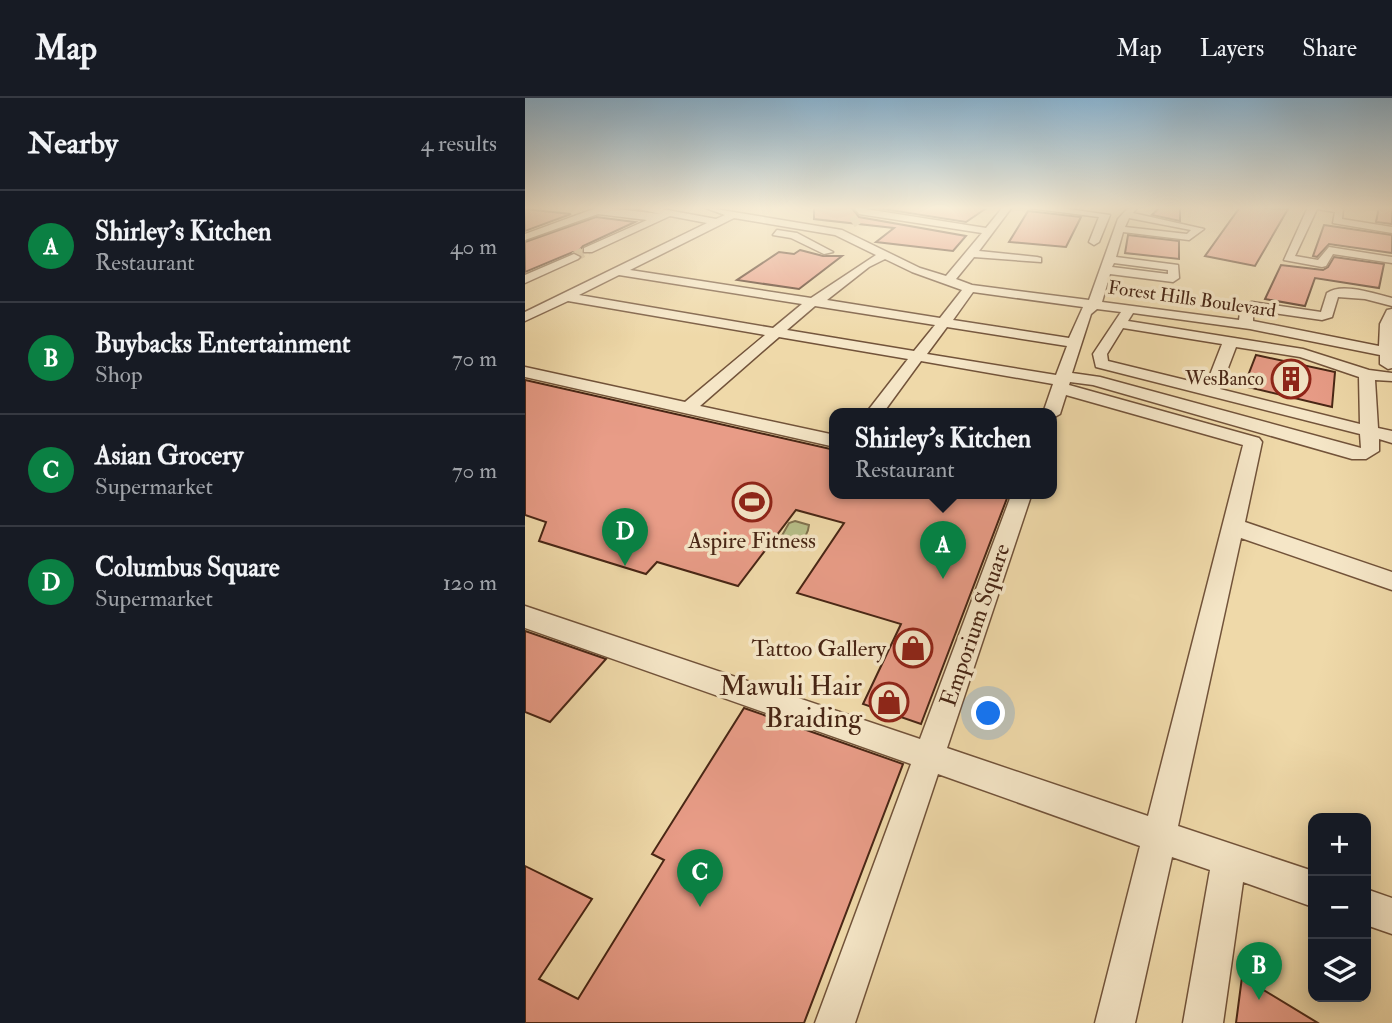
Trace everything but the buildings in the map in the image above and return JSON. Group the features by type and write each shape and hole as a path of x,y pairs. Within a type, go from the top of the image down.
{"street":[{"path":"525,317 658,250"},
{"path":"824,250 828,252"},
{"name":"Forest Hills Boulevard","path":"875,250 947,282 969,288 1094,305 1125,316 1246,325 1390,352"},
{"path":"947,282 973,250"},
{"path":"1054,408 1085,312 1094,305 1112,250"},
{"path":"1292,250 1288,258 1322,264 1329,250"},
{"path":"1330,250 1392,260"},
{"path":"812,302 822,299 866,261 881,253"},
{"path":"971,253 1037,260"},
{"path":"525,279 574,257"},
{"path":"1107,265 1174,267 1173,278 1107,265"},
{"path":"616,271 1076,343"},
{"path":"878,408 969,288"},
{"path":"1246,325 1245,308 1252,306 1322,316 1327,314 1333,293 1357,294 1392,302"},
{"path":"566,296 1062,382 1253,442 1115,1023"},
{"path":"525,300 550,305"},
{"path":"1062,382 1094,380 1359,455 1370,451 1367,374 1390,380 1387,319 1392,313"},
{"path":"1125,316 1100,354 1101,364 1392,437"},
{"path":"1211,392 1231,340"},
{"path":"525,372 829,439"},
{"path":"1120,387 1131,372"},
{"name":"Emporium Square","path":"835,1023 1020,499"},
{"path":"1234,527 1392,581"},
{"path":"525,617 1308,887"},
{"path":"1203,1023 1229,860"},
{"path":"1371,909 1392,916"}],"lane":[{"path":"688,408 812,302"},
{"path":"1125,316 1303,353 1367,374"}],"green space":[{"path":"795,521 809,525 806,535 795,541 780,539 789,523"}],"tunnel":[{"path":"574,257 588,250"}],"place":[{"name":"WesBanco","path":"1291,379"},
{"name":"Aspire Fitness","path":"752,502"},
{"name":"Columbus Square","path":"625,566"},
{"name":"Shirley's Kitchen","path":"943,579"},
{"name":"Tattoo Gallery","path":"913,648"},
{"name":"Mawuli Hair Braiding","path":"889,702"},
{"name":"Asian Grocery","path":"700,907"},
{"name":"Buybacks Entertainment","path":"1259,1000"}]}
